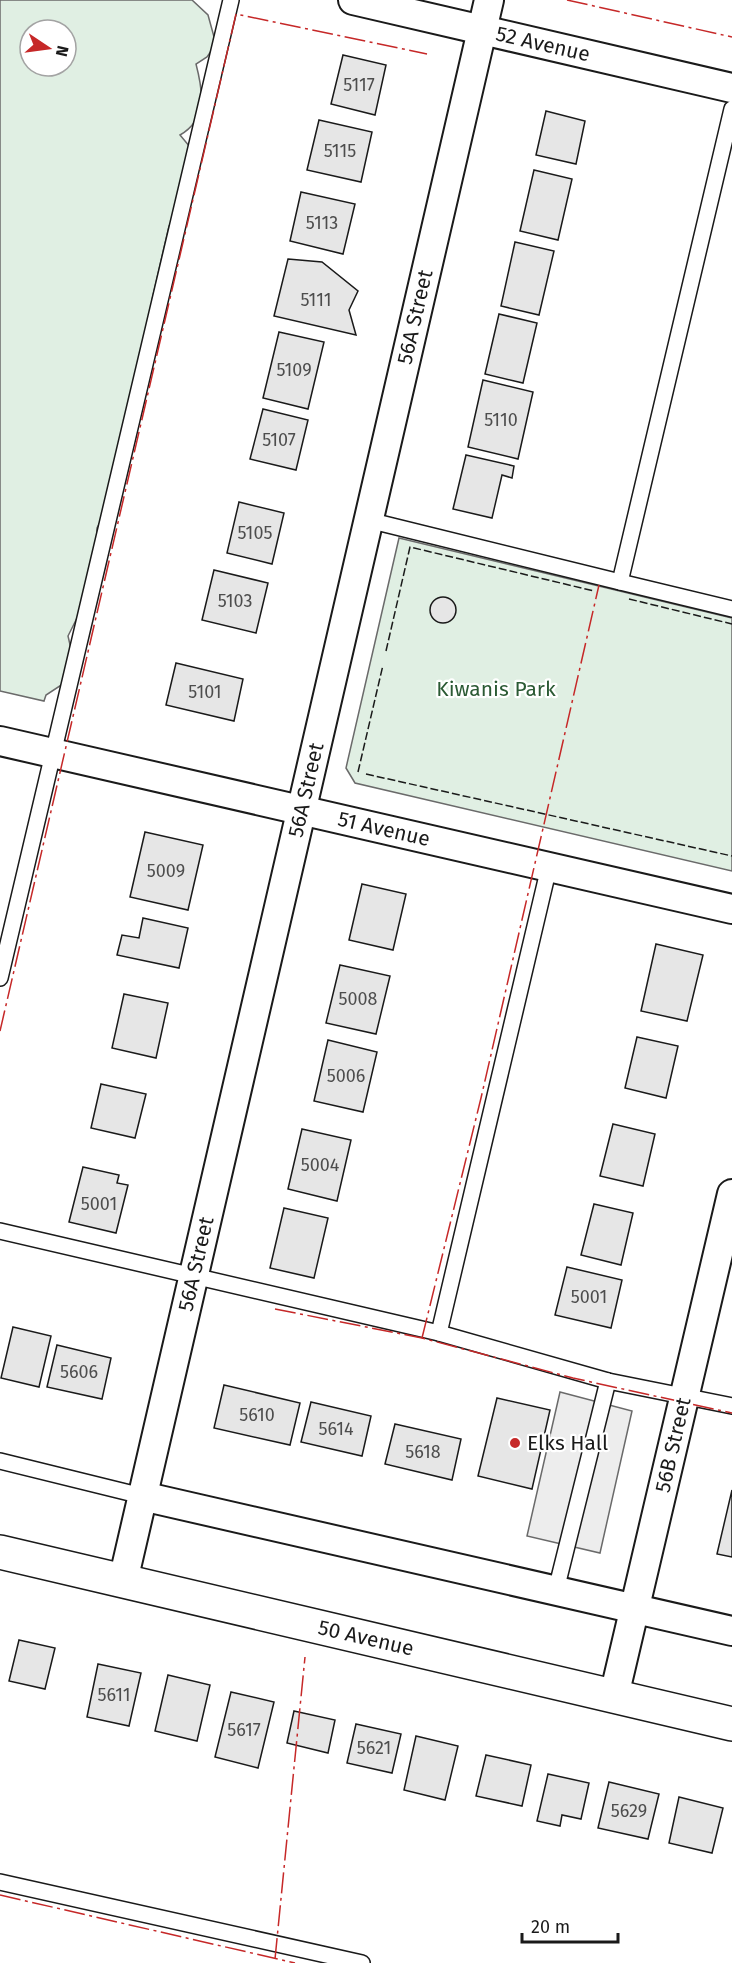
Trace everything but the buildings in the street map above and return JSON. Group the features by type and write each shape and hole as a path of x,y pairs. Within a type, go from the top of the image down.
{"main road":[{"name":"50 Avenue","path":"0,1552 732,1724"}],"street":[{"name":"52 Avenue","path":"353,0 732,88"},
{"name":"56A Street","path":"123,1581 489,0"},
{"name":"51 Avenue","path":"0,741 732,909"},
{"name":"56B Street","path":"614,1696 732,1194"},
{"path":"142,1496 732,1631"}],"lane":[{"path":"0,978 231,0"},
{"path":"620,582 732,109"},
{"path":"368,520 732,609"},
{"path":"439,1333 549,867"},
{"path":"0,1232 439,1333 608,1381 732,1406"},
{"path":"556,1590 608,1381"},
{"path":"0,1461 142,1496"},
{"path":"0,1882 362,1963"}],"green space":[{"path":"0,0 192,0 208,15 216,44 207,57 196,64 201,94 199,113 189,128 180,135 190,147 179,214 169,226 152,300 161,308 160,332 156,343 148,353 116,493 97,528 96,551 82,608 68,636 74,662 69,680 46,695 44,701 0,691"},
{"name":"Kiwanis Park","path":"399,538 732,618 732,871 355,783 346,768"}],"shaded area":[{"path":"560,1392 632,1411 600,1553 527,1536"}],"fence":[{"path":"386,651 410,547 594,591"},
{"path":"629,599 732,624"},
{"path":"358,772 383,665"},
{"path":"366,774 732,856"}],"power":[{"path":"567,0 732,37"},
{"path":"0,1031 236,14 427,54"},
{"path":"422,1338 481,1098 599,585"},
{"path":"275,1309 422,1338 573,1378 732,1413"},
{"path":"275,1959 305,1657"},
{"path":"0,1895 295,1963"}],"place":[{"name":"Elks Hall","path":"515,1443"}]}
